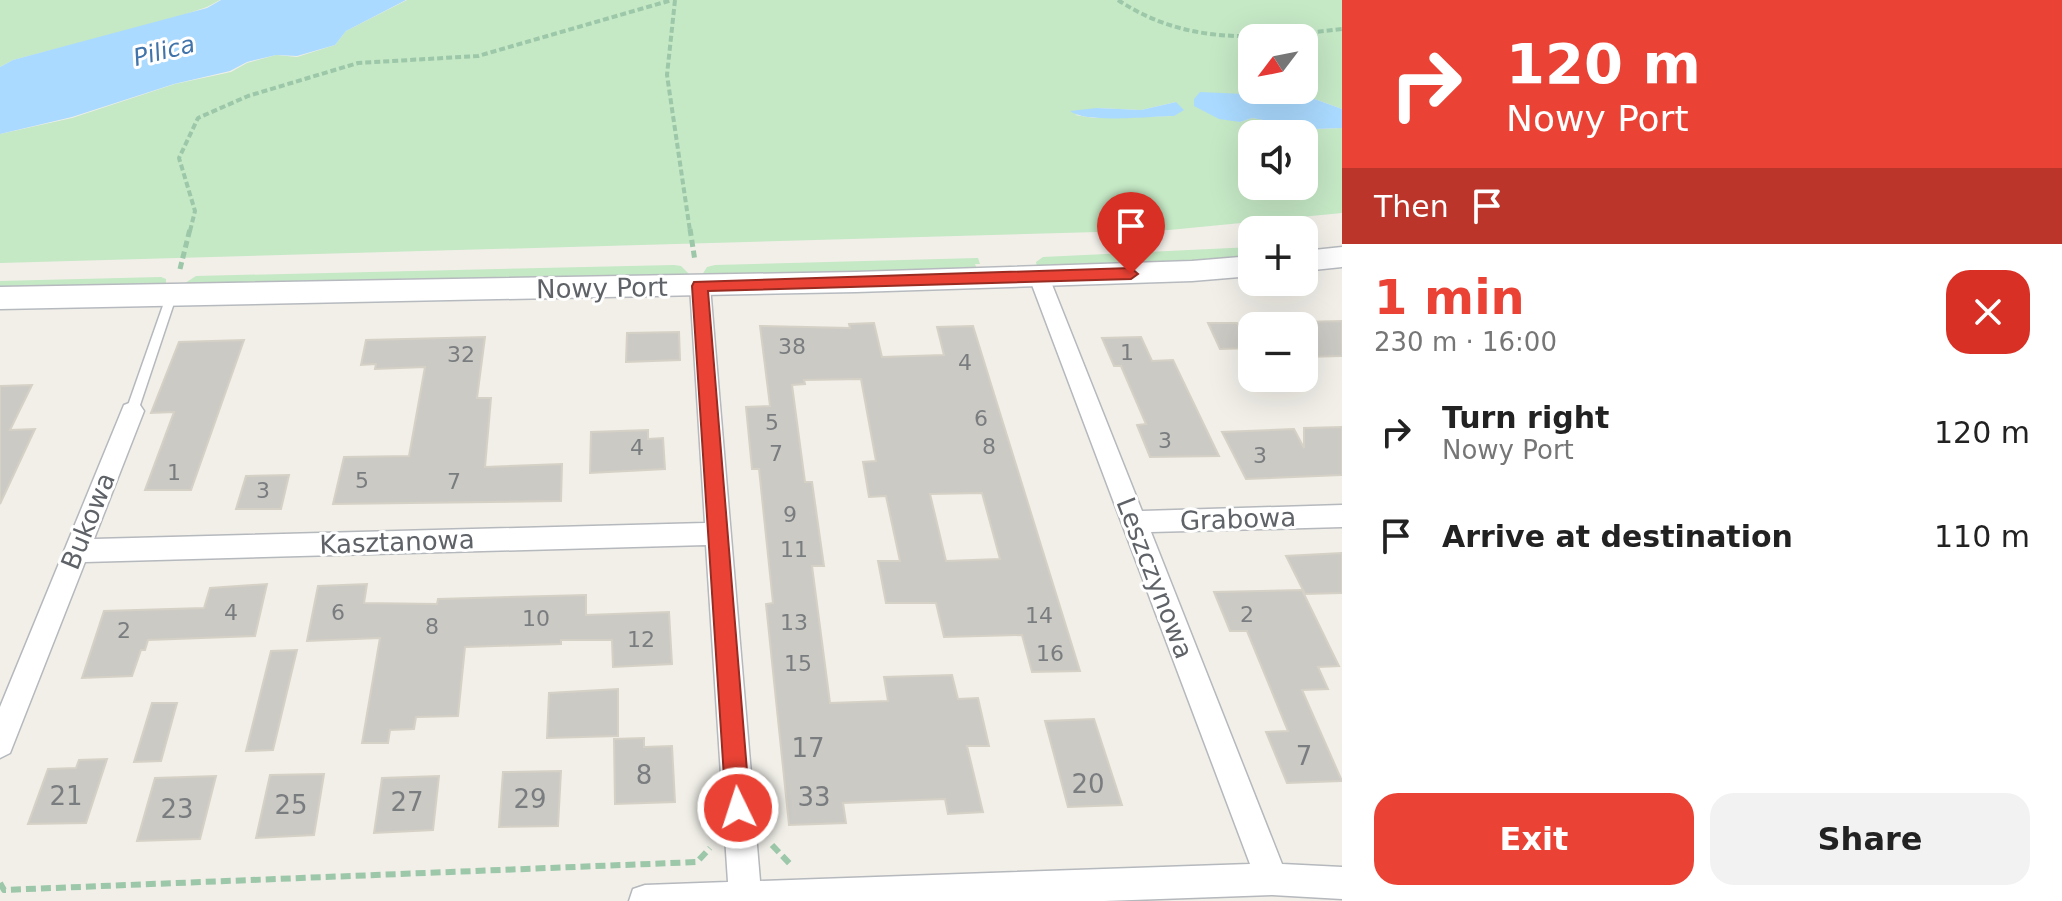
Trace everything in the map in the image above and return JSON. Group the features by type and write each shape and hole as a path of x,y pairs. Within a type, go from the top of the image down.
{"street":[{"path":"1318,260 1342,257"},
{"name":"Nowy Port","path":"0,298 175,285 698,274 1039,277 1238,267"},
{"path":"698,274 745,898"},
{"name":"Leszczynowa","path":"1039,277 1272,879"},
{"name":"Bukowa","path":"0,743 132,411"},
{"name":"Grabowa","path":"1134,522 1342,516"},
{"name":"Kasztanowa","path":"76,551 718,534"},
{"path":"645,901 869,897 1272,879 1331,889"}],"lane":[{"name":"Bukowa","path":"132,411 175,285"}],"path":[{"path":"175,285 195,211 179,158 198,118 248,96 358,63 478,56 674,0 667,75 698,274"},
{"path":"1118,0 1149,19 1191,34 1237,37 1342,29"},
{"path":"0,883 4,890 697,862 717,839 765,837 794,868"}],"green space":[{"path":"0,0 220,0 168,20 13,60 0,67"},
{"path":"407,0 1342,0 1342,109 1318,100 1318,24 1238,24 1238,104 1248,104 1207,111 1238,121 1238,200 1318,200 1318,129 1342,128 1342,213 1238,216 1238,223 1169,230 0,263 0,134 72,118 175,84 231,72 247,63 276,55 297,57 335,45 346,31","holes":["1176,102 1174,116 1094,118 1075,115 1097,108 1141,110"]},
{"path":"1238,248 1238,259 1037,267 1036,262 1043,257"},
{"path":"978,258 980,264 975,264 977,269 702,275 707,267 715,265"},
{"path":"681,266 691,276 179,287 196,276"},
{"path":"166,279 166,287 0,291 0,281"}],"water":[{"name":"Pilica","path":"221,0 406,0 346,31 335,45 297,56 276,55 247,62 230,71 174,84 72,117 0,134 0,67 13,60 207,8"},
{"path":"1200,92 1238,94 1238,104 1318,104 1318,100 1342,109 1342,128 1318,129 1318,120 1252,118 1238,122 1219,119 1194,106 1194,99"},
{"path":"1176,102 1184,110 1174,116 1104,118 1070,111 1097,108 1141,110"}],"building":[{"path":"1342,321 1342,356 1318,357 1318,322"},
{"path":"874,323 882,357 944,355 937,327 973,326 1080,671 1032,672 1022,635 944,637 936,603 886,603 878,561 900,561 886,496 869,497 863,462 876,461 861,379 804,380 805,384 792,385 805,482 812,482 824,566 812,566 830,703 888,701 884,677 952,675 958,699 978,698 989,746 967,746 983,812 948,814 945,799 843,803 846,823 789,825 766,604 773,603 759,469 752,469 746,407 770,406 760,326 850,328 849,324","holes":["982,493 1000,559 946,561 930,494"]},
{"path":"1208,323 1237,323 1238,348 1220,349"},
{"path":"679,332 680,360 626,362 627,333"},
{"path":"485,337 477,398 491,398 485,467 562,464 561,501 333,504 344,457 409,456 425,367 375,369 376,364 361,365 366,340"},
{"path":"1141,337 1152,361 1173,360 1219,456 1150,457 1137,425 1146,424 1121,366 1114,366 1102,338"},
{"path":"244,340 191,490 145,490 174,412 151,413 179,342"},
{"path":"32,385 10,430 35,429 0,504 0,386"},
{"path":"1342,427 1342,475 1246,479 1222,432 1294,429 1304,448 1304,428"},
{"path":"648,430 648,439 663,438 665,469 590,473 591,432"},
{"path":"289,475 281,509 236,509 246,476"},
{"path":"1342,553 1342,593 1305,594 1286,556"},
{"path":"267,584 255,636 148,640 132,676 82,678 104,611 204,608 210,588"},
{"path":"367,584 364,603 437,604 438,599 586,595 586,615 669,612 672,664 613,667 612,640 561,640 561,644 465,647 458,716 416,717 414,729 390,730 388,743 362,743 380,638 307,641 318,586"},
{"path":"1302,590 1339,666 1318,667 1328,689 1302,690 1342,781 1287,783 1266,732 1288,731 1247,631 1230,631 1214,592"},
{"path":"297,650 273,750 246,751 271,651"},
{"path":"618,689 618,736 547,738 549,693"},
{"path":"152,703 177,703 161,761 134,762"},
{"path":"1094,719 1122,805 1068,807 1045,721"},
{"path":"644,738 644,747 672,746 675,802 615,804 614,739"},
{"path":"107,759 86,823 28,824 48,769 76,768 79,760"},
{"path":"561,771 558,826 499,827 503,772"},
{"path":"324,774 314,835 256,838 270,775"},
{"path":"216,776 200,839 137,841 155,778"},
{"path":"439,776 433,830 374,833 382,778"}],"route":[{"path":"738,808 700,286 1131,274"}]}
